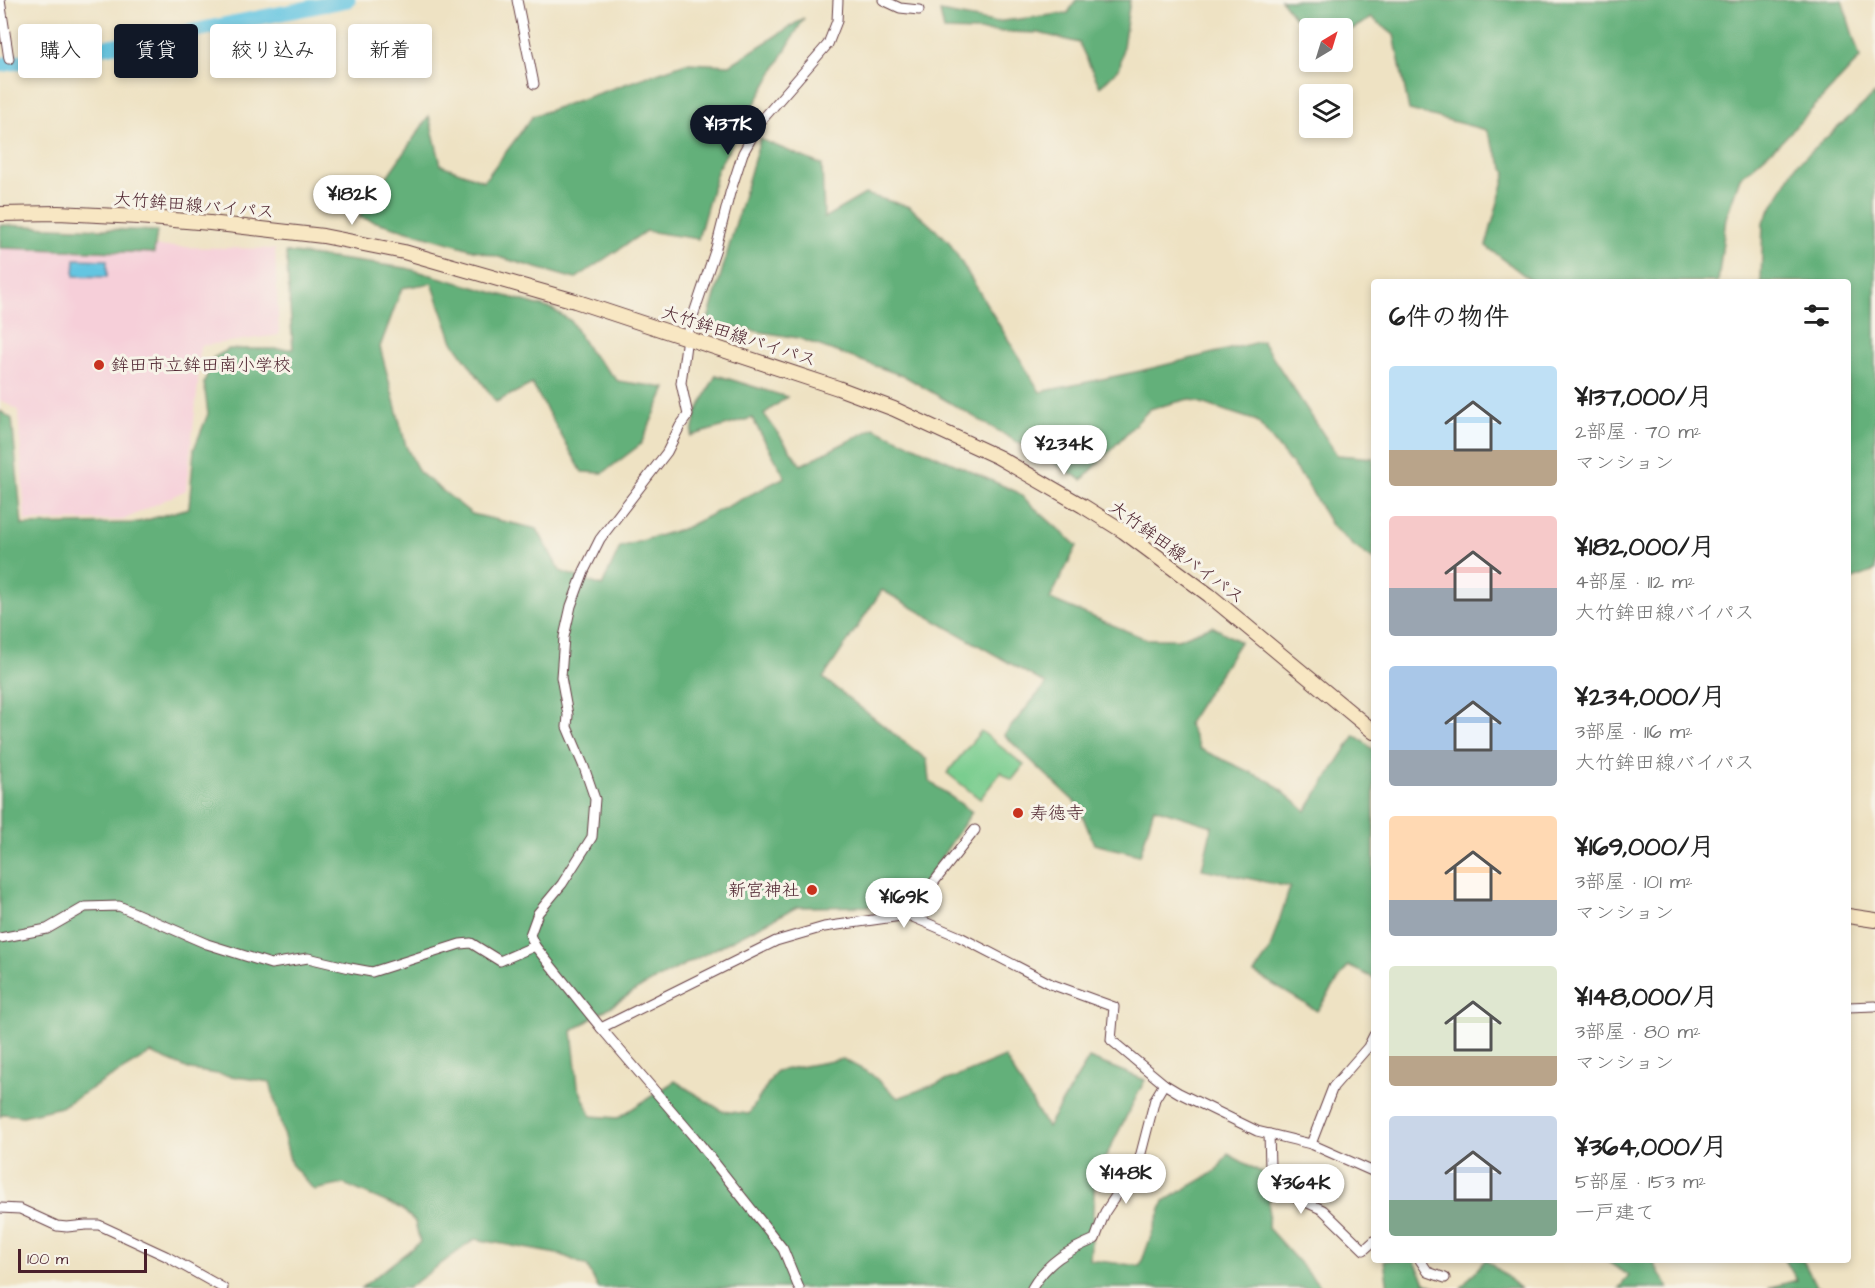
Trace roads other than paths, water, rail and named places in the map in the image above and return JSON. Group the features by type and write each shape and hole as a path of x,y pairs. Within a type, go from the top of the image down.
{"main road":[{"name":"大竹鉾田線バイパス","path":"0,214 58,213 138,216 323,236 404,252 687,337 894,409 998,457 1123,531 1209,595 1371,730"},
{"path":"1851,916 1875,920"}],"street":[{"path":"0,0 9,60"},
{"path":"517,0 534,84"},
{"path":"799,1288 783,1249 695,1138 601,1028 536,946 531,935 538,913 562,884 592,837 595,799 567,727 568,715 561,677 564,638 571,606 600,538 667,452 688,415 681,383 687,337 716,248 743,153 761,121 828,44 837,21 838,0"},
{"path":"883,0 900,8 919,10"},
{"path":"908,915 975,830"},
{"path":"0,938 47,929 85,908 119,906 207,944 272,964 308,958 372,972 460,944 471,943 500,962 536,946"},
{"path":"601,1028 777,941 824,927 908,915 960,937 1051,984 1114,1007 1111,1040 1164,1084 1257,1131 1311,1144 1371,1171"},
{"path":"1851,1006 1875,1006"},
{"path":"1311,1144 1334,1087 1371,1049"},
{"path":"1032,1288 1052,1263 1067,1251 1095,1239 1105,1212 1139,1161 1155,1099 1164,1084"},
{"path":"1269,1134 1270,1166 1280,1190 1323,1210 1364,1250 1371,1244"},
{"path":"0,1208 20,1209 57,1226 99,1225 166,1256 223,1288"},
{"path":"1422,1263 1428,1272 1445,1278"}],"water":[{"path":"75,259 107,260 107,277 74,276"}],"waterway":[{"path":"0,65 173,35 348,0"}],"place":[{"name":"鉾田市立鉾田南小学校","path":"99,365"},
{"name":"寿徳寺","path":"1018,813"},
{"name":"新宮神社","path":"812,890"}]}
